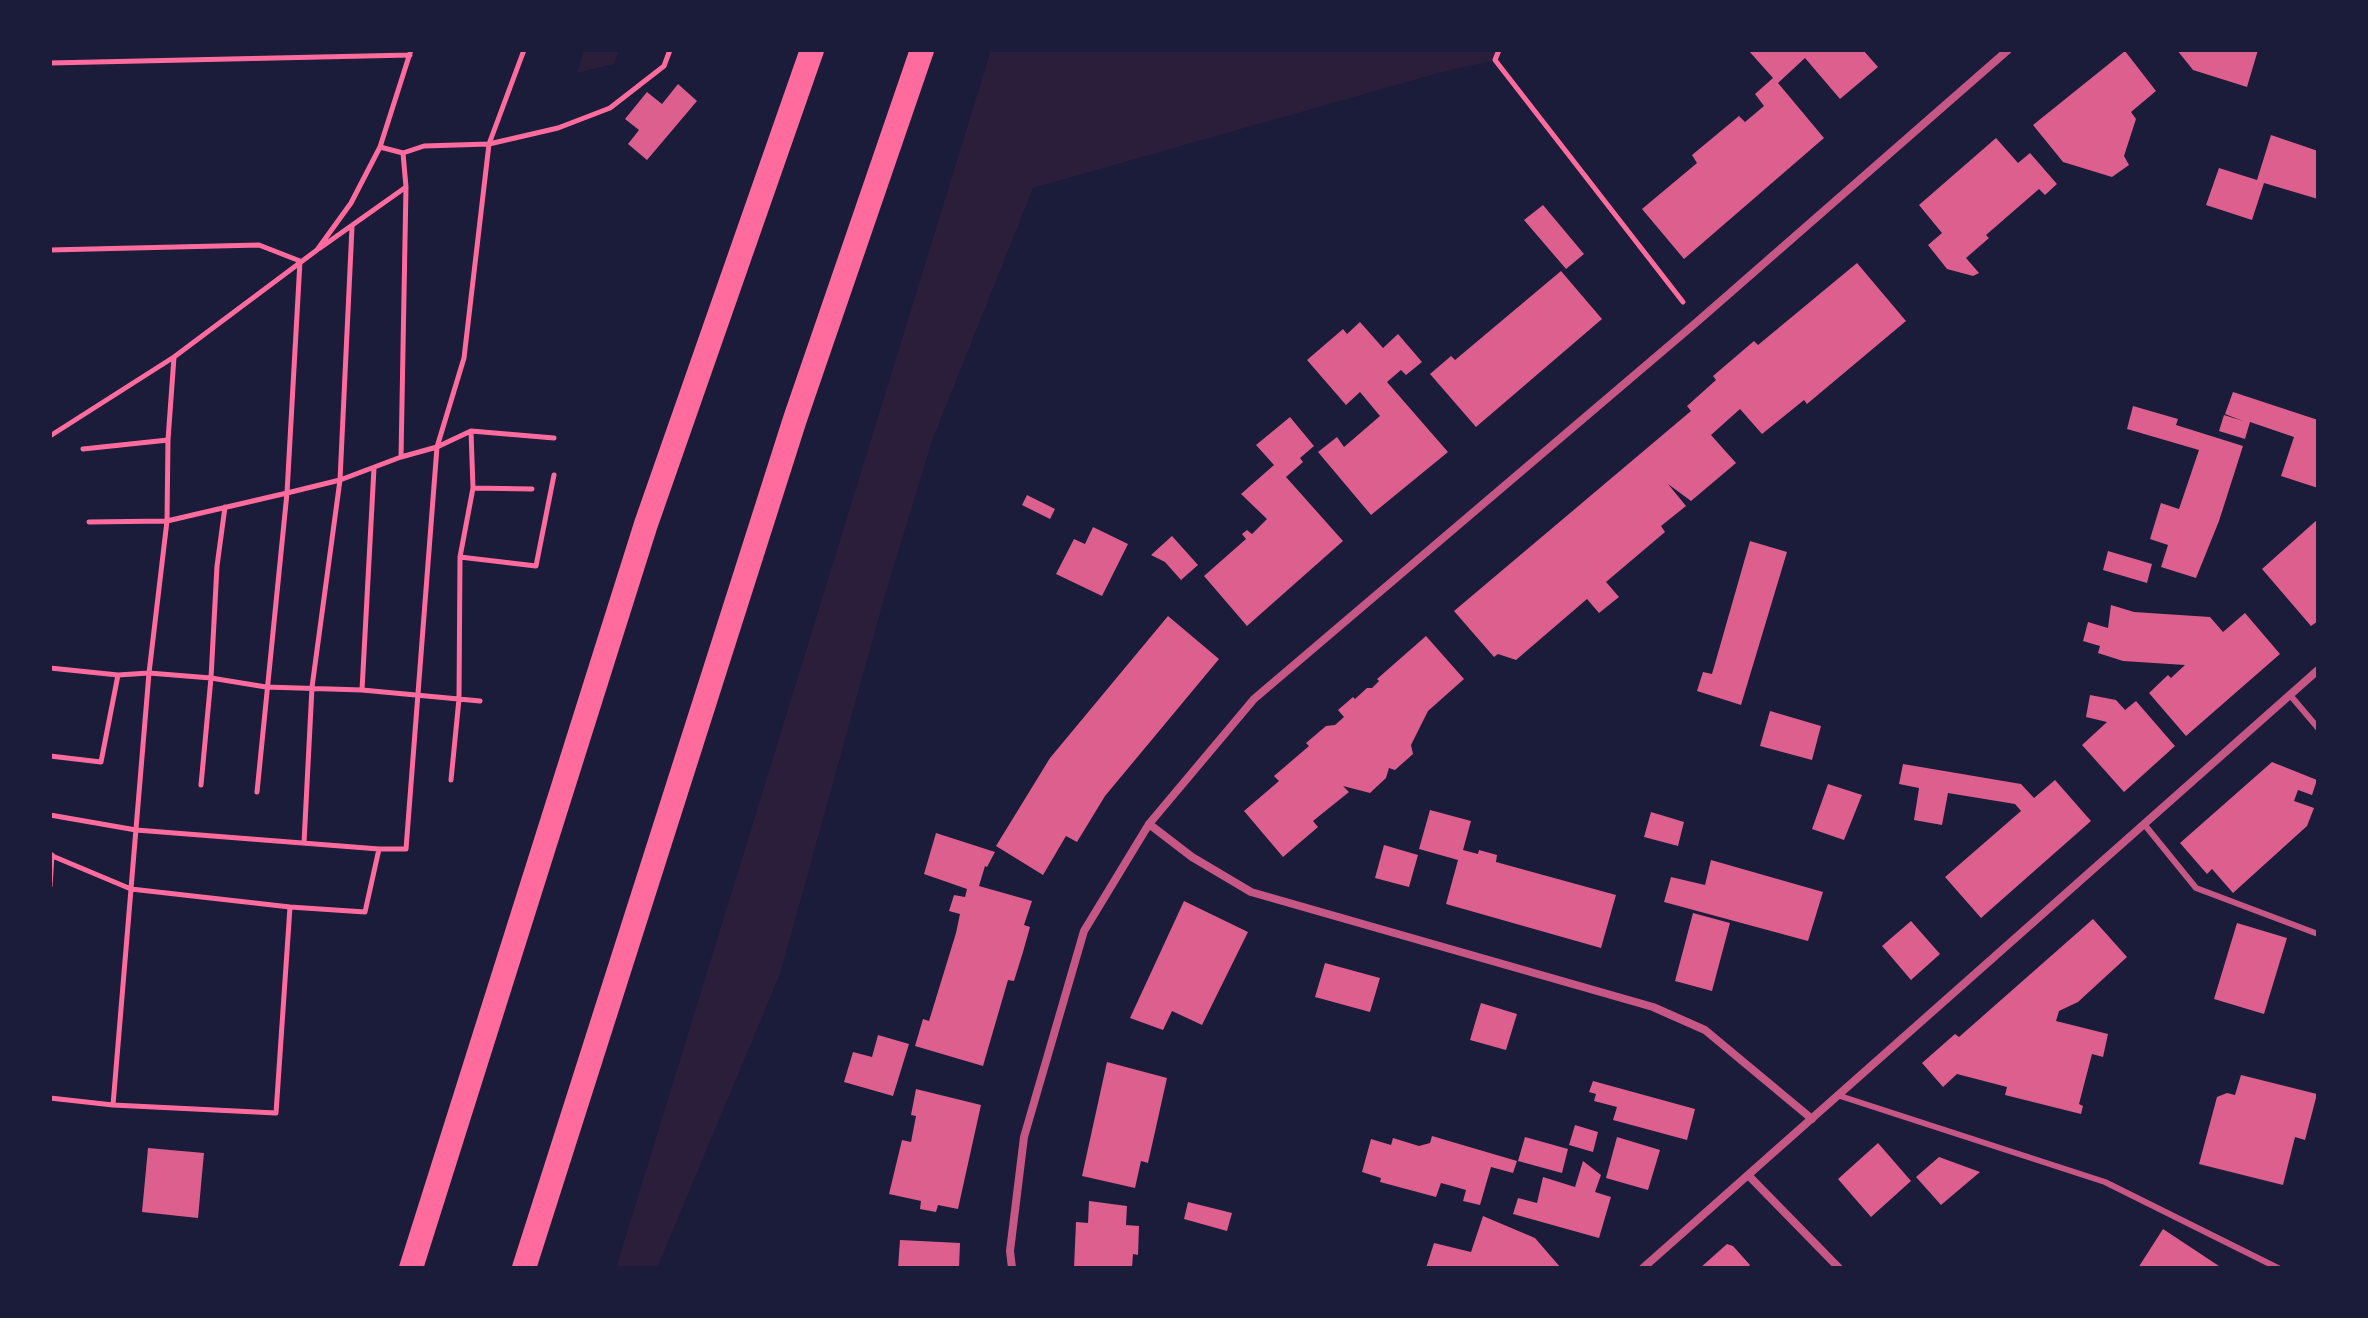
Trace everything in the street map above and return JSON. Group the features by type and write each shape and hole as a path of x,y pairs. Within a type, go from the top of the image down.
{"highway":[{"path":"411,1268 646,524 812,50"},
{"path":"524,1268 795,419 922,50"}],"street":[{"path":"1012,1268 1010,1251 1024,1137 1084,931 1149,824 1254,699 1698,321 2008,50"},
{"path":"1643,1268 2318,670"},
{"path":"1149,824 1192,857 1251,892 1653,1007 1705,1030 1812,1119"},
{"path":"1748,1175 1839,1268"}],"lane":[{"path":"2290,695 2318,728"},
{"path":"2144,824 2196,888 2318,934"},
{"path":"1837,1095 2105,1182 2278,1268"}],"path":[{"path":"50,815 136,830 406,849 437,447 464,358 489,144 524,50"},
{"path":"380,147 403,153 424,146 489,144 558,128 610,108 664,66 670,50"},
{"path":"1499,50 1495,60 1698,321"},
{"path":"50,63 411,53 380,147 351,203 317,250"},
{"path":"401,457 406,187 403,153"},
{"path":"50,436 174,357 300,261 406,187"},
{"path":"304,843 312,687 340,480 352,227"},
{"path":"50,250 259,245 300,261"},
{"path":"257,792 287,493 300,261"},
{"path":"113,1105 149,673 167,521 168,440 174,357"},
{"path":"451,780 459,699 460,557 473,488 471,431"},
{"path":"89,522 167,521 287,493 340,480 437,447 471,431 554,438"},
{"path":"83,449 168,440"},
{"path":"362,690 374,468"},
{"path":"460,557 536,566 554,475"},
{"path":"473,488 532,489"},
{"path":"201,785 217,566 225,507"},
{"path":"50,668 118,675 149,673 211,678 266,687 362,690 480,701"},
{"path":"50,756 101,762 118,675"},
{"path":"50,886 51,855 131,889 365,912 379,849"},
{"path":"50,1098 113,1105 276,1113 290,907"}],"shaded area":[{"path":"584,50 619,50 614,64 577,73"},
{"path":"991,50 1499,50 1495,60 1442,72 1033,188 932,441 885,595 780,974 657,1268 616,1268"}],"building":[{"path":"1748,50 1863,50 1878,67 1840,99 1805,58 1778,83 1824,138 1684,259 1642,209 1697,163 1692,155 1739,116 1745,122 1764,106 1755,94 1773,78"},
{"path":"2177,50 2258,50 2247,87 2193,70"},
{"path":"2125,51 2156,91 2131,112 2136,119 2124,156 2129,165 2112,177 2063,162 2033,125"},
{"path":"678,84 697,101 647,160 628,144 639,130 625,119 647,92 662,104"},
{"path":"2271,135 2318,151 2318,199 2264,183 2252,220 2206,205 2219,168 2257,180"},
{"path":"1996,138 2018,163 2030,153 2057,184 2045,195 2039,189 1986,235 1989,238 1966,258 1979,273 1973,276 1947,269 1928,245 1942,233 1919,205"},
{"path":"1543,205 1584,254 1566,269 1524,220"},
{"path":"1857,263 1906,321 1807,404 1804,400 1762,434 1740,409 1711,435 1736,463 1691,501 1668,484 1686,506 1661,526 1665,532 1606,582 1619,597 1599,613 1587,599 1516,660 1498,654 1494,657 1454,611 1691,411 1687,406 1716,380 1713,376 1754,341 1758,345"},
{"path":"1561,271 1602,319 1476,427 1430,374 1451,356 1455,360"},
{"path":"1360,322 1383,348 1398,334 1422,362 1406,375 1401,370 1387,382 1448,452 1371,515 1318,452 1337,437 1344,447 1380,416 1360,392 1346,405 1307,360 1343,329 1347,334"},
{"path":"2233,392 2318,420 2318,488 2281,476 2294,437 2250,422 2245,439 2219,431 2224,415 2243,421 2225,414"},
{"path":"2133,406 2178,419 2176,425 2243,446 2219,521 2196,578 2161,567 2168,545 2150,539 2161,503 2179,509 2199,450 2127,429"},
{"path":"1290,417 1314,446 1300,458 1303,462 1286,477 1343,541 1247,626 1204,576 1246,539 1242,534 1247,530 1252,534 1267,519 1241,494 1274,465 1256,445"},
{"path":"1027,495 1055,509 1050,519 1022,505"},
{"path":"2318,519 2318,621 2311,626 2262,569"},
{"path":"1093,527 1128,544 1102,596 1056,574 1074,539 1085,544"},
{"path":"1172,536 1198,565 1181,580 1165,562 1151,555"},
{"path":"1750,541 1787,552 1741,705 1697,691 1703,672 1712,674"},
{"path":"2108,551 2152,564 2147,583 2103,570"},
{"path":"2111,605 2134,612 2210,617 2223,632 2245,613 2280,654 2186,736 2149,693 2168,675 2171,678 2185,665 2123,661 2098,653 2100,646 2083,641 2088,622 2108,628"},
{"path":"1168,616 1219,659 1105,796 1077,842 1066,836 1043,875 996,846 1050,758"},
{"path":"1426,636 1464,679 1428,711 1411,745 1413,754 1395,770 1389,768 1386,778 1370,793 1343,786 1349,792 1313,821 1318,827 1283,857 1244,811 1279,781 1274,776 1309,746 1306,743 1326,726 1335,725 1344,717 1338,710 1353,697 1355,699 1367,688 1372,688 1379,681 1377,679"},
{"path":"2090,695 2116,700 2125,710 2136,701 2175,746 2124,792 2082,745 2107,722 2086,717"},
{"path":"1770,711 1821,726 1812,760 1760,746"},
{"path":"2272,762 2317,780 2312,795 2298,790 2294,801 2314,808 2307,826 2233,893 2212,869 2207,874 2180,843"},
{"path":"1903,764 2021,784 2034,798 2055,780 2091,821 1981,918 1945,877 2021,811 2015,804 1948,793 1942,825 1914,820 1919,788 1899,784"},
{"path":"1828,784 1862,795 1844,840 1812,829"},
{"path":"1430,810 1471,821 1463,850 1497,855 1496,862 1616,895 1601,948 1446,904 1458,860 1419,849"},
{"path":"1651,812 1684,822 1678,846 1644,837"},
{"path":"936,833 995,852 985,866 979,886 1032,901 1024,925 1030,927 1023,952 1014,981 1008,980 983,1066 915,1046 923,1019 929,1021 956,933 960,914 949,911 954,895 965,897 967,889 924,874"},
{"path":"1384,845 1418,855 1409,887 1375,878"},
{"path":"1711,860 1823,892 1808,941 1664,902 1671,877 1705,885"},
{"path":"1184,901 1248,932 1202,1025 1172,1011 1163,1030 1130,1018"},
{"path":"1693,913 1730,923 1712,991 1675,981"},
{"path":"2093,919 2127,957 2078,1002 2059,1011 2056,1021 2108,1034 2103,1057 2092,1054 2079,1104 2083,1106 2081,1114 2005,1095 2007,1087 1957,1074 1943,1087 1922,1063 1955,1034 1959,1037"},
{"path":"1911,921 1940,954 1911,980 1882,946"},
{"path":"2237,923 2287,938 2264,1014 2214,999"},
{"path":"1325,963 1380,978 1370,1012 1315,997"},
{"path":"1481,1003 1517,1014 1506,1050 1470,1040"},
{"path":"878,1035 909,1044 893,1096 844,1082 853,1052 872,1057"},
{"path":"1107,1062 1167,1078 1148,1163 1141,1161 1135,1188 1082,1176"},
{"path":"2241,1075 2317,1094 2305,1140 2295,1137 2283,1185 2199,1164 2217,1097 2227,1093 2235,1095"},
{"path":"1593,1081 1695,1109 1687,1140 1613,1120 1617,1107 1594,1101 1596,1094 1589,1092"},
{"path":"916,1089 981,1105 958,1209 938,1205 936,1212 920,1209 921,1201 889,1194 902,1140 911,1142 916,1116 911,1115"},
{"path":"1575,1125 1598,1132 1593,1152 1569,1145"},
{"path":"1432,1136 1517,1161 1513,1173 1491,1167 1480,1205 1463,1201 1466,1190 1452,1186 1441,1183 1436,1197 1380,1182 1381,1178 1362,1172 1371,1139 1391,1145 1393,1138 1419,1146 1430,1143"},
{"path":"1525,1137 1568,1149 1562,1173 1518,1161"},
{"path":"1617,1137 1660,1150 1648,1190 1606,1178"},
{"path":"1878,1143 1911,1181 1871,1217 1838,1179"},
{"path":"148,1148 204,1153 198,1218 142,1212"},
{"path":"1939,1157 1980,1172 1941,1205 1916,1177"},
{"path":"1583,1161 1601,1175 1595,1192 1611,1197 1599,1238 1513,1214 1518,1198 1537,1203 1543,1177 1575,1187"},
{"path":"1089,1201 1127,1206 1126,1225 1139,1226 1138,1255 1133,1254 1132,1268 1074,1268 1076,1222 1088,1223"},
{"path":"1188,1202 1232,1213 1227,1231 1184,1219"},
{"path":"1483,1216 1535,1238 1561,1268 1426,1268 1434,1243 1471,1252"},
{"path":"2163,1229 2222,1268 2138,1268"},
{"path":"900,1240 960,1243 959,1268 898,1268"},
{"path":"1727,1244 1733,1246 1750,1265 1747,1268 1700,1268"}]}
